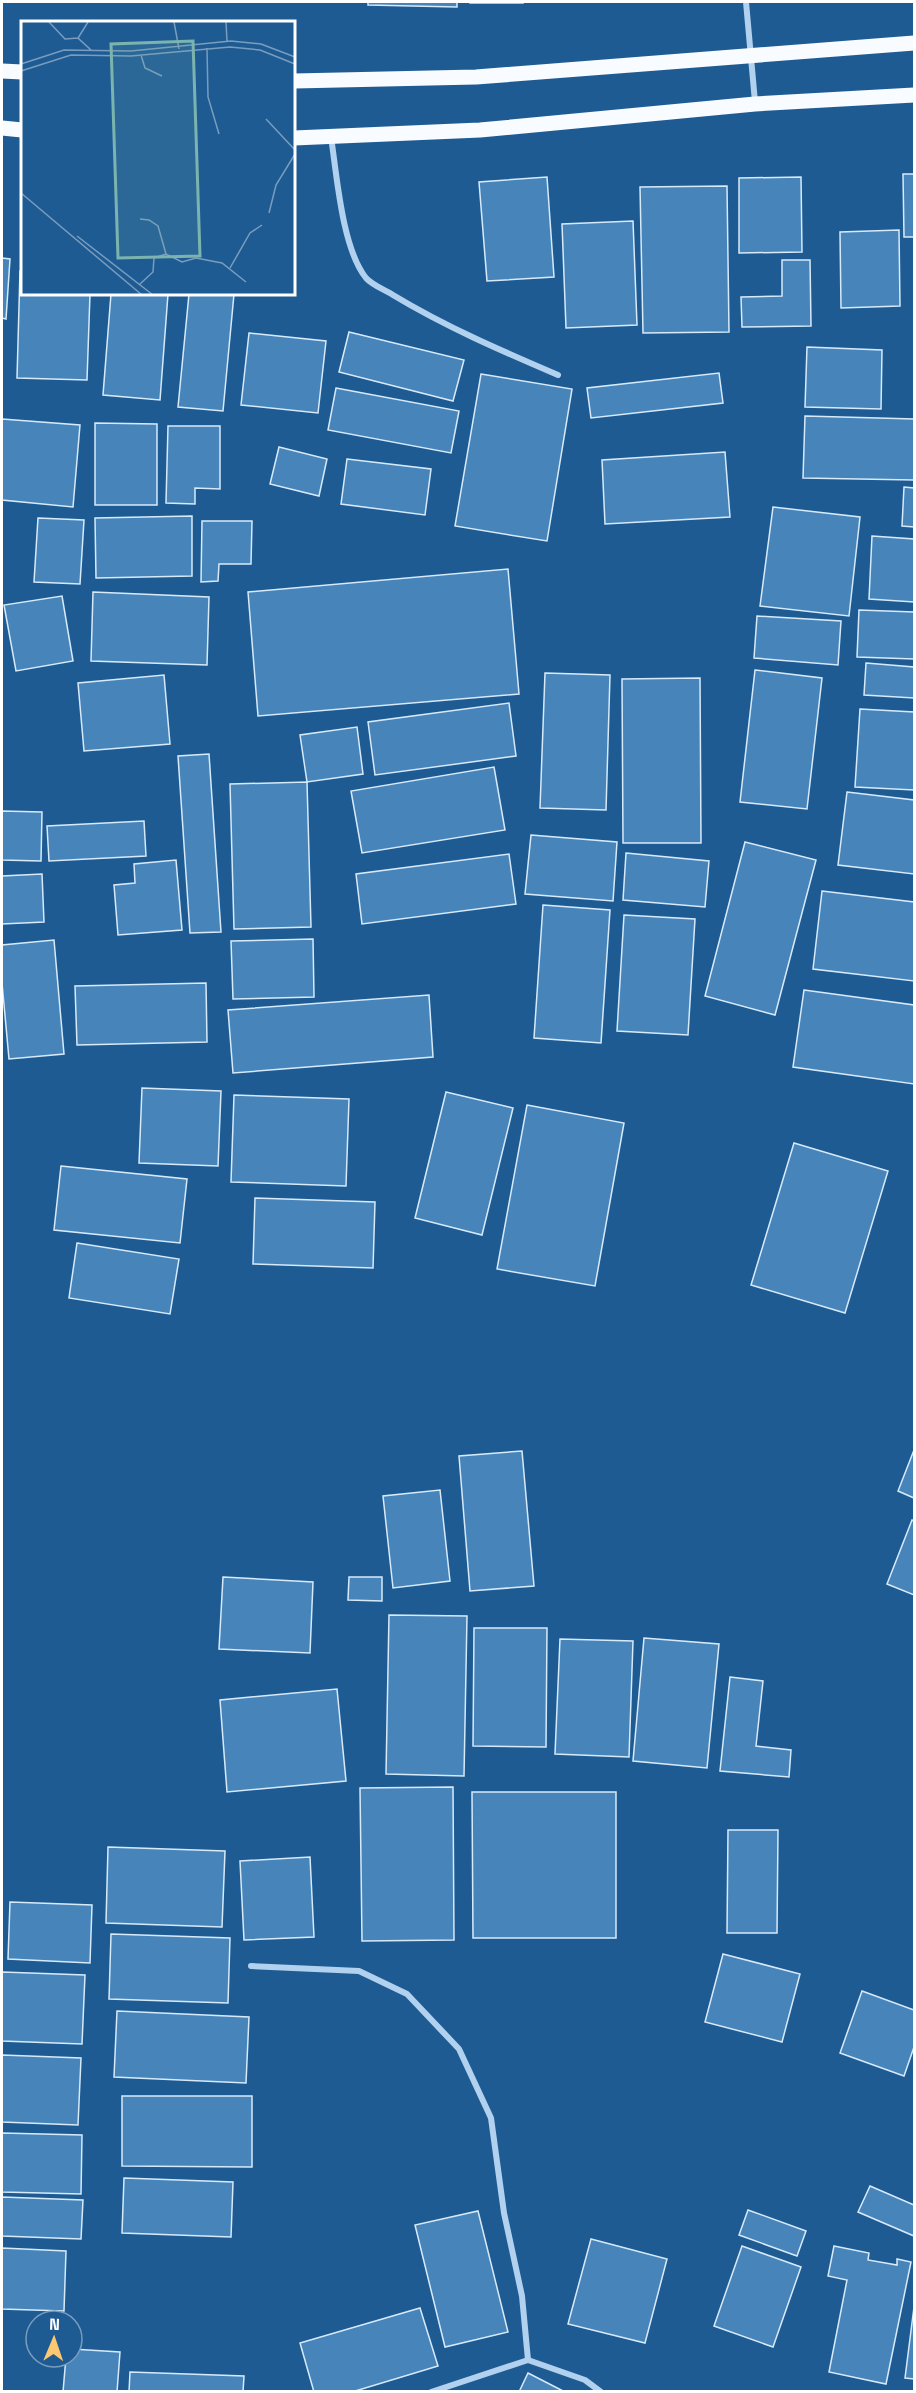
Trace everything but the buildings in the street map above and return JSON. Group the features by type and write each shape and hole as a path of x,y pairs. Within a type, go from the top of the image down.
{"main road":[{"path":"296,81 476,77 915,43"},
{"path":"2,71 21,72"},
{"path":"296,138 480,130 755,104 915,95"},
{"path":"2,128 21,130"}],"street":[{"path":"746,2 755,104"},
{"path":"331,137 342,211 352,250 367,279 416,309 476,340 558,375"},
{"path":"251,1966 359,1971 406,1994 459,2049 491,2118 504,2213 522,2296 528,2360"},
{"path":"431,2391 528,2360 585,2380 601,2391"}]}
